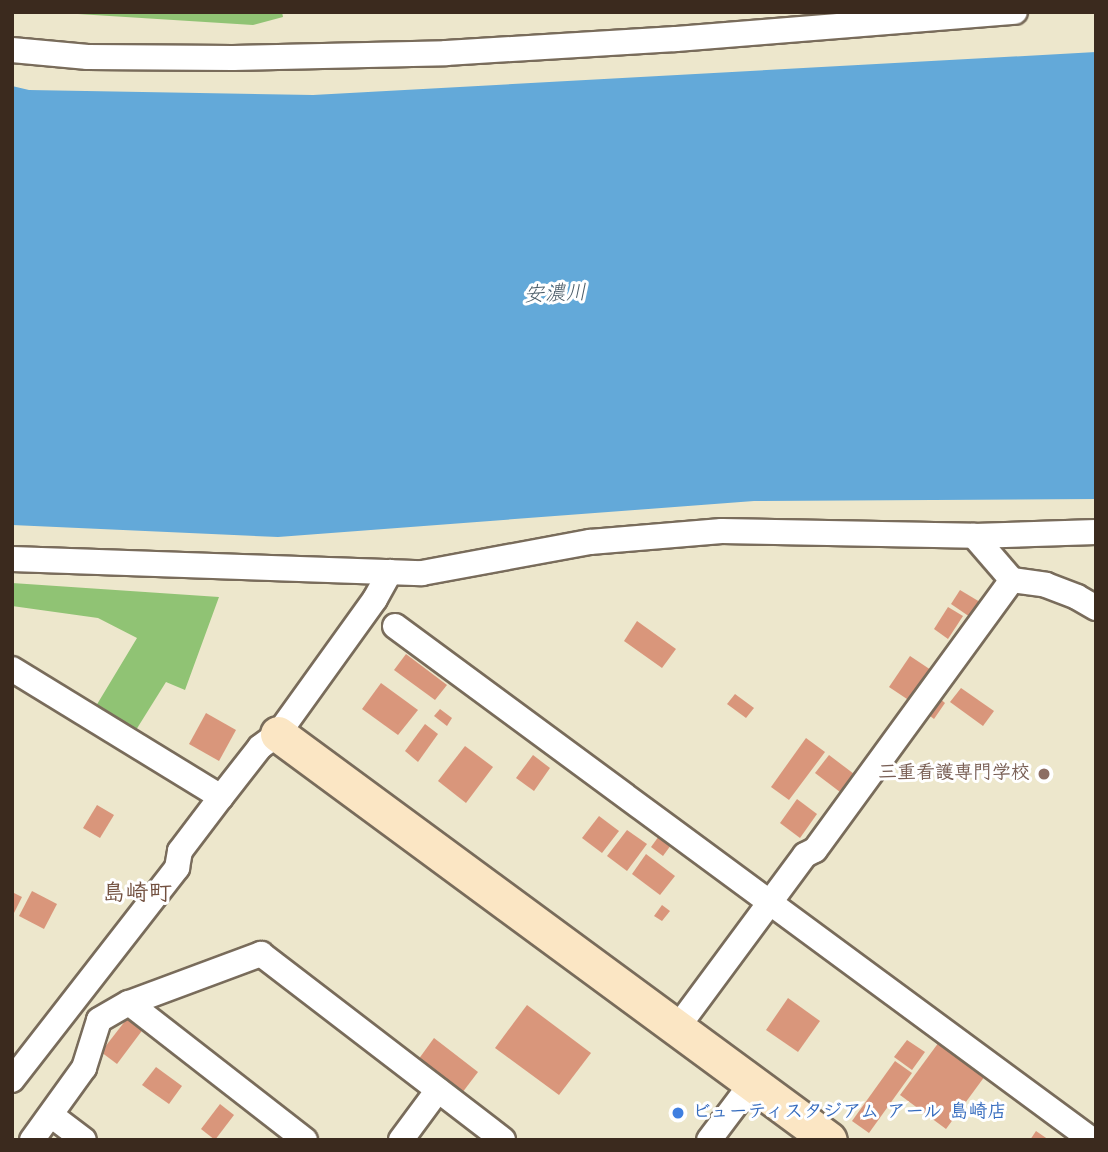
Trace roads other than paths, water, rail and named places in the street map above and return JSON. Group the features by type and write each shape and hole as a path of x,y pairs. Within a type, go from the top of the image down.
{"street":[{"path":"12,50 88,57 233,58 446,53 676,39 1015,12"},
{"path":"12,559 422,573 461,568 590,542 722,531 974,536 1096,532"},
{"path":"974,536 1012,580 1046,585 1096,608"},
{"path":"12,1080 177,868 180,851 221,797 260,747 278,734 375,599 390,572"},
{"path":"677,1028 805,855 815,850 1012,580"},
{"path":"395,626 1089,1135"},
{"path":"12,669 221,797"},
{"path":"278,734 830,1140"},
{"path":"32,1140 84,1068 99,1020 130,1003 261,954 503,1140"},
{"path":"74,999 99,1020"},
{"path":"130,1003 305,1140"},
{"path":"709,1140 752,1083"},
{"path":"401,1140 438,1090"},
{"path":"51,1115 83,1140"}],"water":[{"name":"安濃川","path":"1096,52 1096,499 754,501 278,537 12,525 12,86 29,90 313,95"}],"place":[{"name":"三重看護専門学校","path":"1044,774"},
{"name":"ビューティスタジアム アール 島崎店","path":"678,1113"}],"district":[{"name":"島崎町","path":"137,894"}]}
